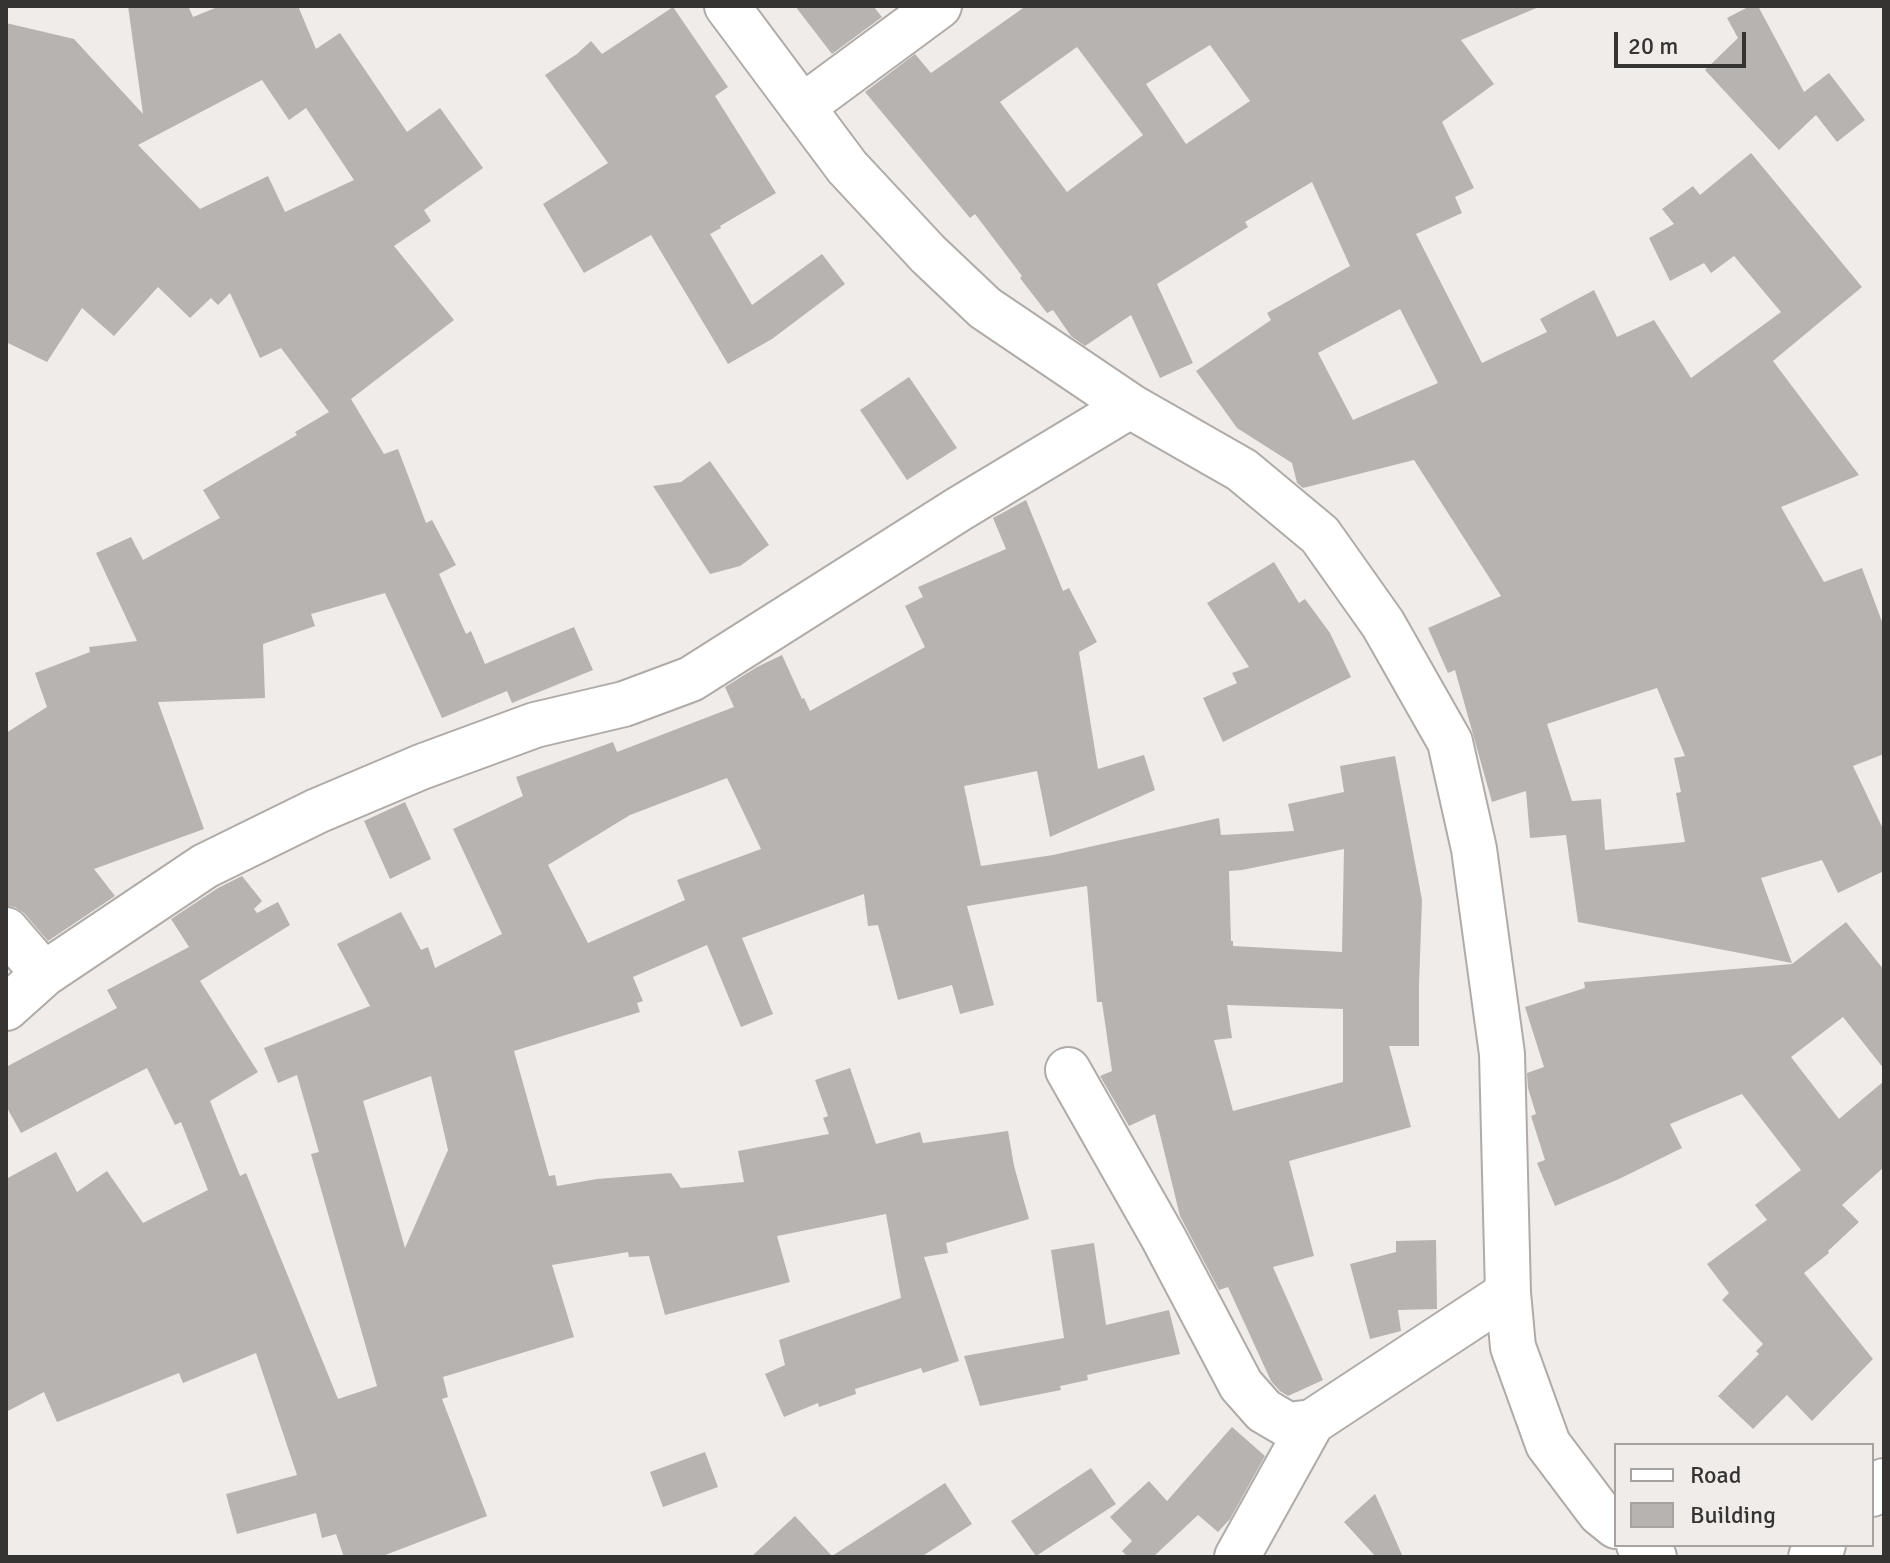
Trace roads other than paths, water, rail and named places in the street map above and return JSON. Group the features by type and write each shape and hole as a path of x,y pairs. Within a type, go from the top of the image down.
{"street":[{"path":"727,6 847,167 928,254 985,308 1130,406 1242,470 1320,535 1383,624 1450,742 1474,849 1502,1054 1508,1293 1513,1347 1548,1444 1600,1513 1614,1524"},
{"path":"802,107 939,6"},
{"path":"6,1008 44,974 205,866 317,811 421,767 535,725 624,704 691,679 959,509 1130,406"},
{"path":"6,930 44,974"},
{"path":"1068,1070 1164,1239 1241,1385 1264,1411 1288,1425 1312,1422 1508,1293"},
{"path":"1237,1557 1312,1422"}]}
